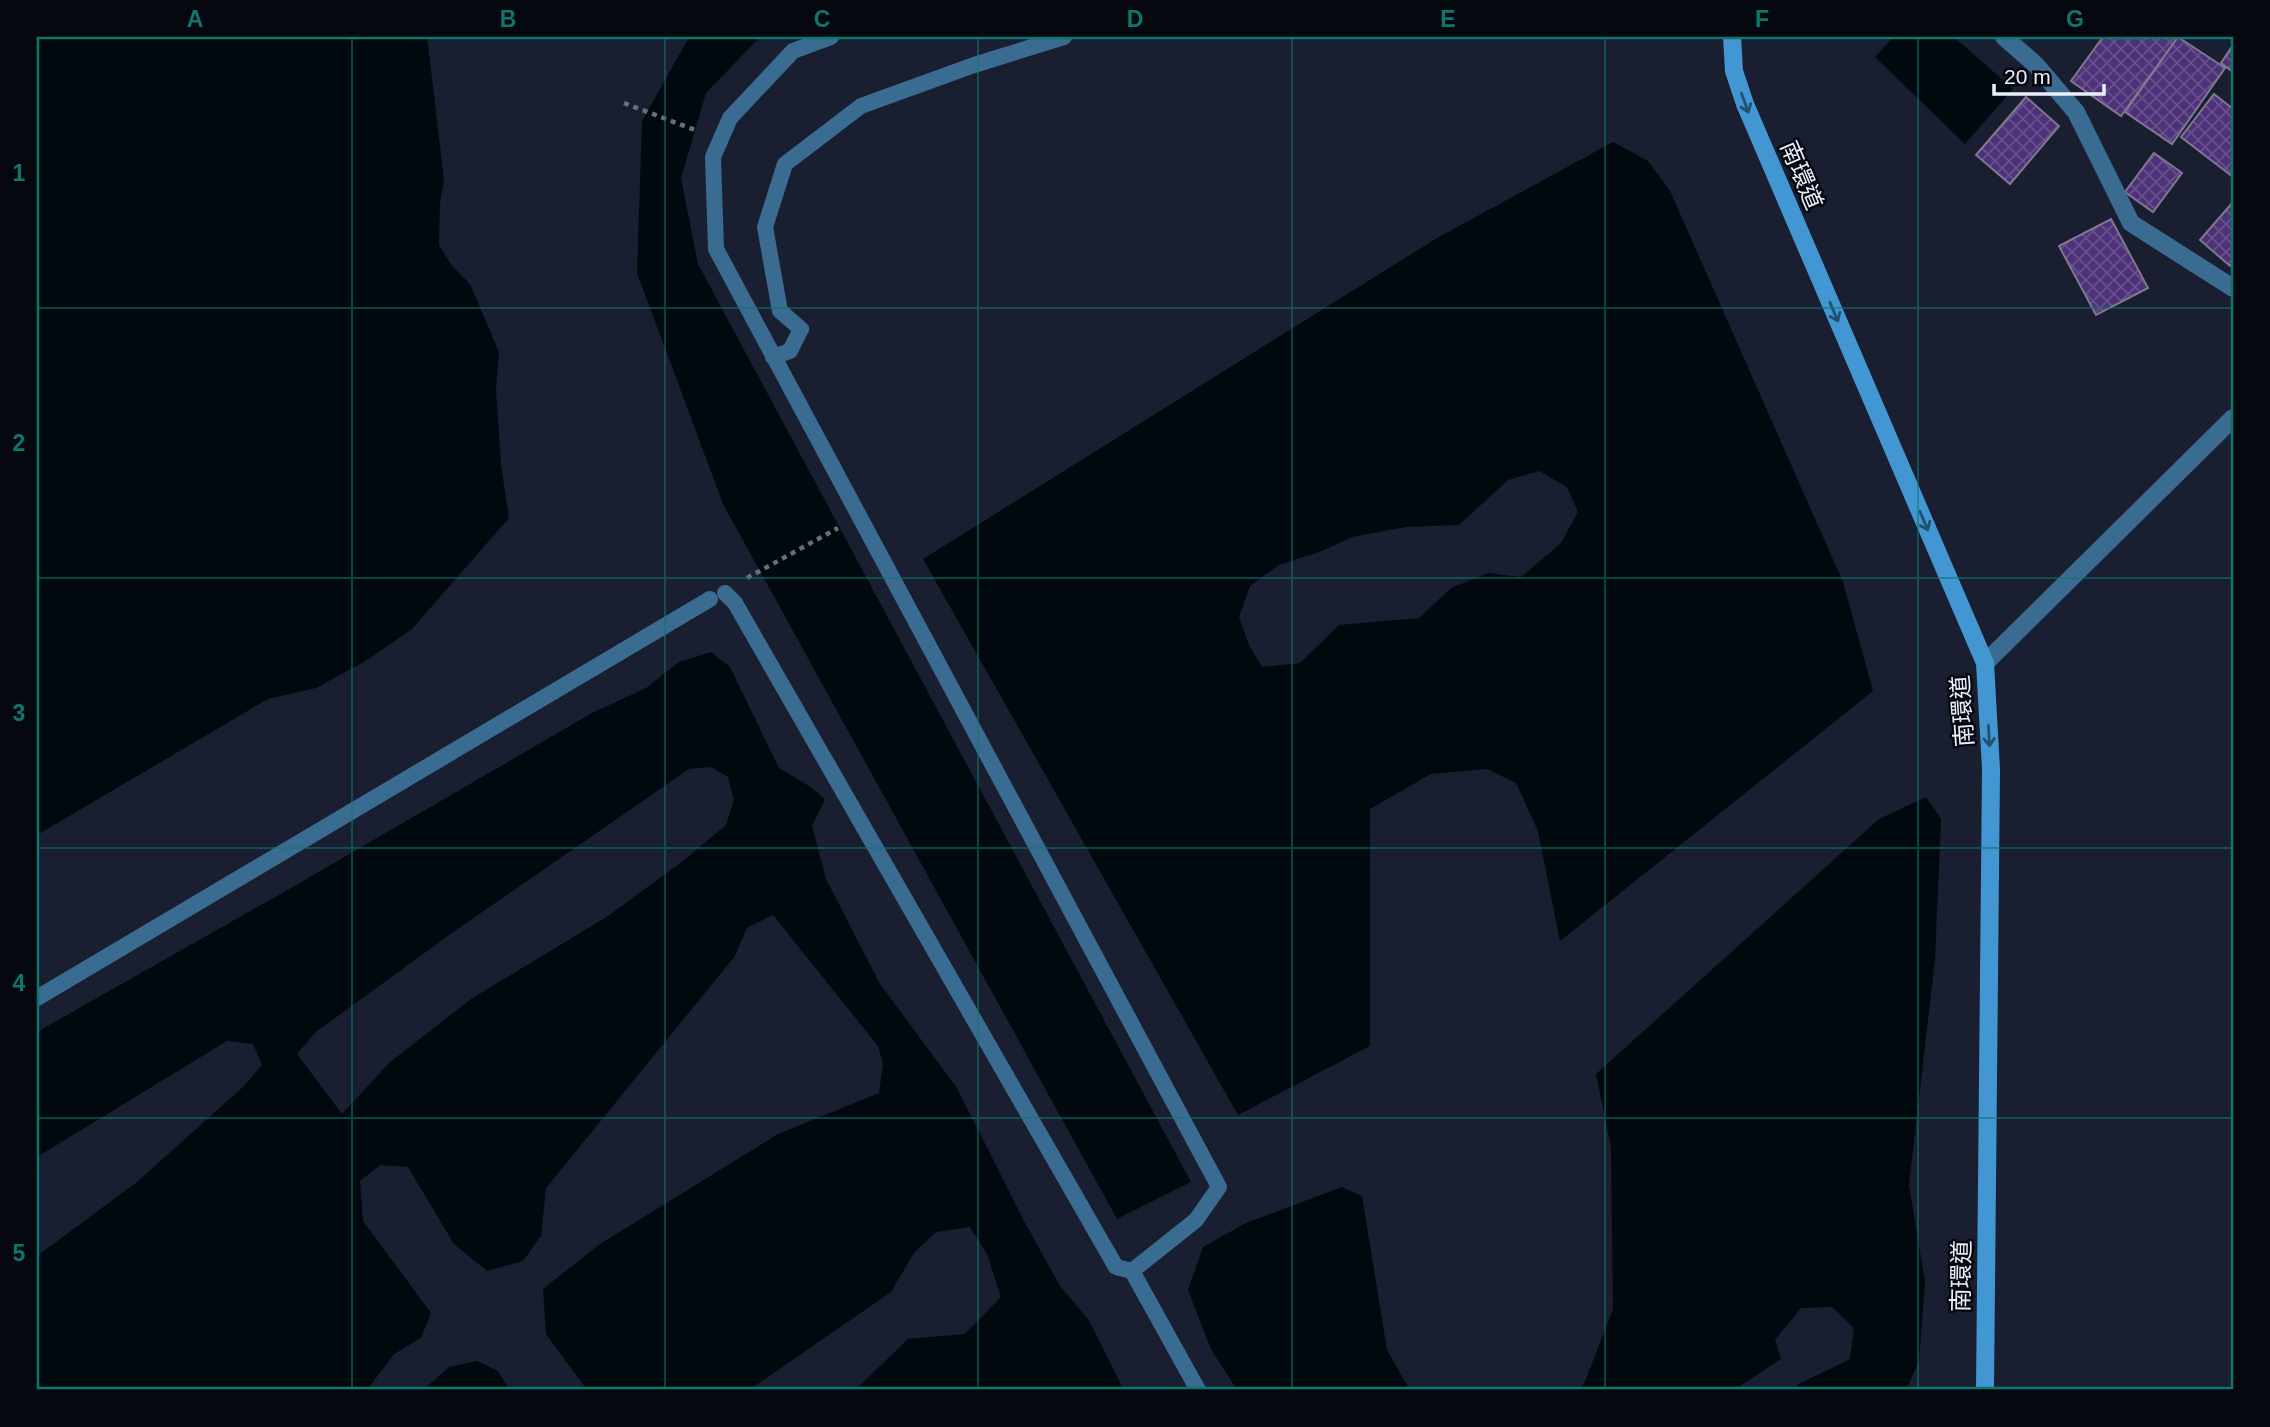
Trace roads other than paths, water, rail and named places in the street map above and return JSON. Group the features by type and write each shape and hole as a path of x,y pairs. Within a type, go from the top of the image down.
{"street":[{"name":"南環道","path":"1732,37 1734,71 1745,104 1984,663 1990,769 1985,1390"},
{"path":"2004,37 2035,65 2076,112 2131,223 2233,288"},
{"path":"1984,663 2233,418"}],"lane":[{"path":"831,37 793,51 730,118 716,138 713,157 716,249 855,519 1219,1187 1196,1220 1132,1271"},
{"path":"773,356 790,351 801,329 780,311 765,227 785,164 861,106 974,65 1065,37"},
{"path":"37,998 717,596 735,603 1116,1267 1132,1271 1198,1390"}]}
